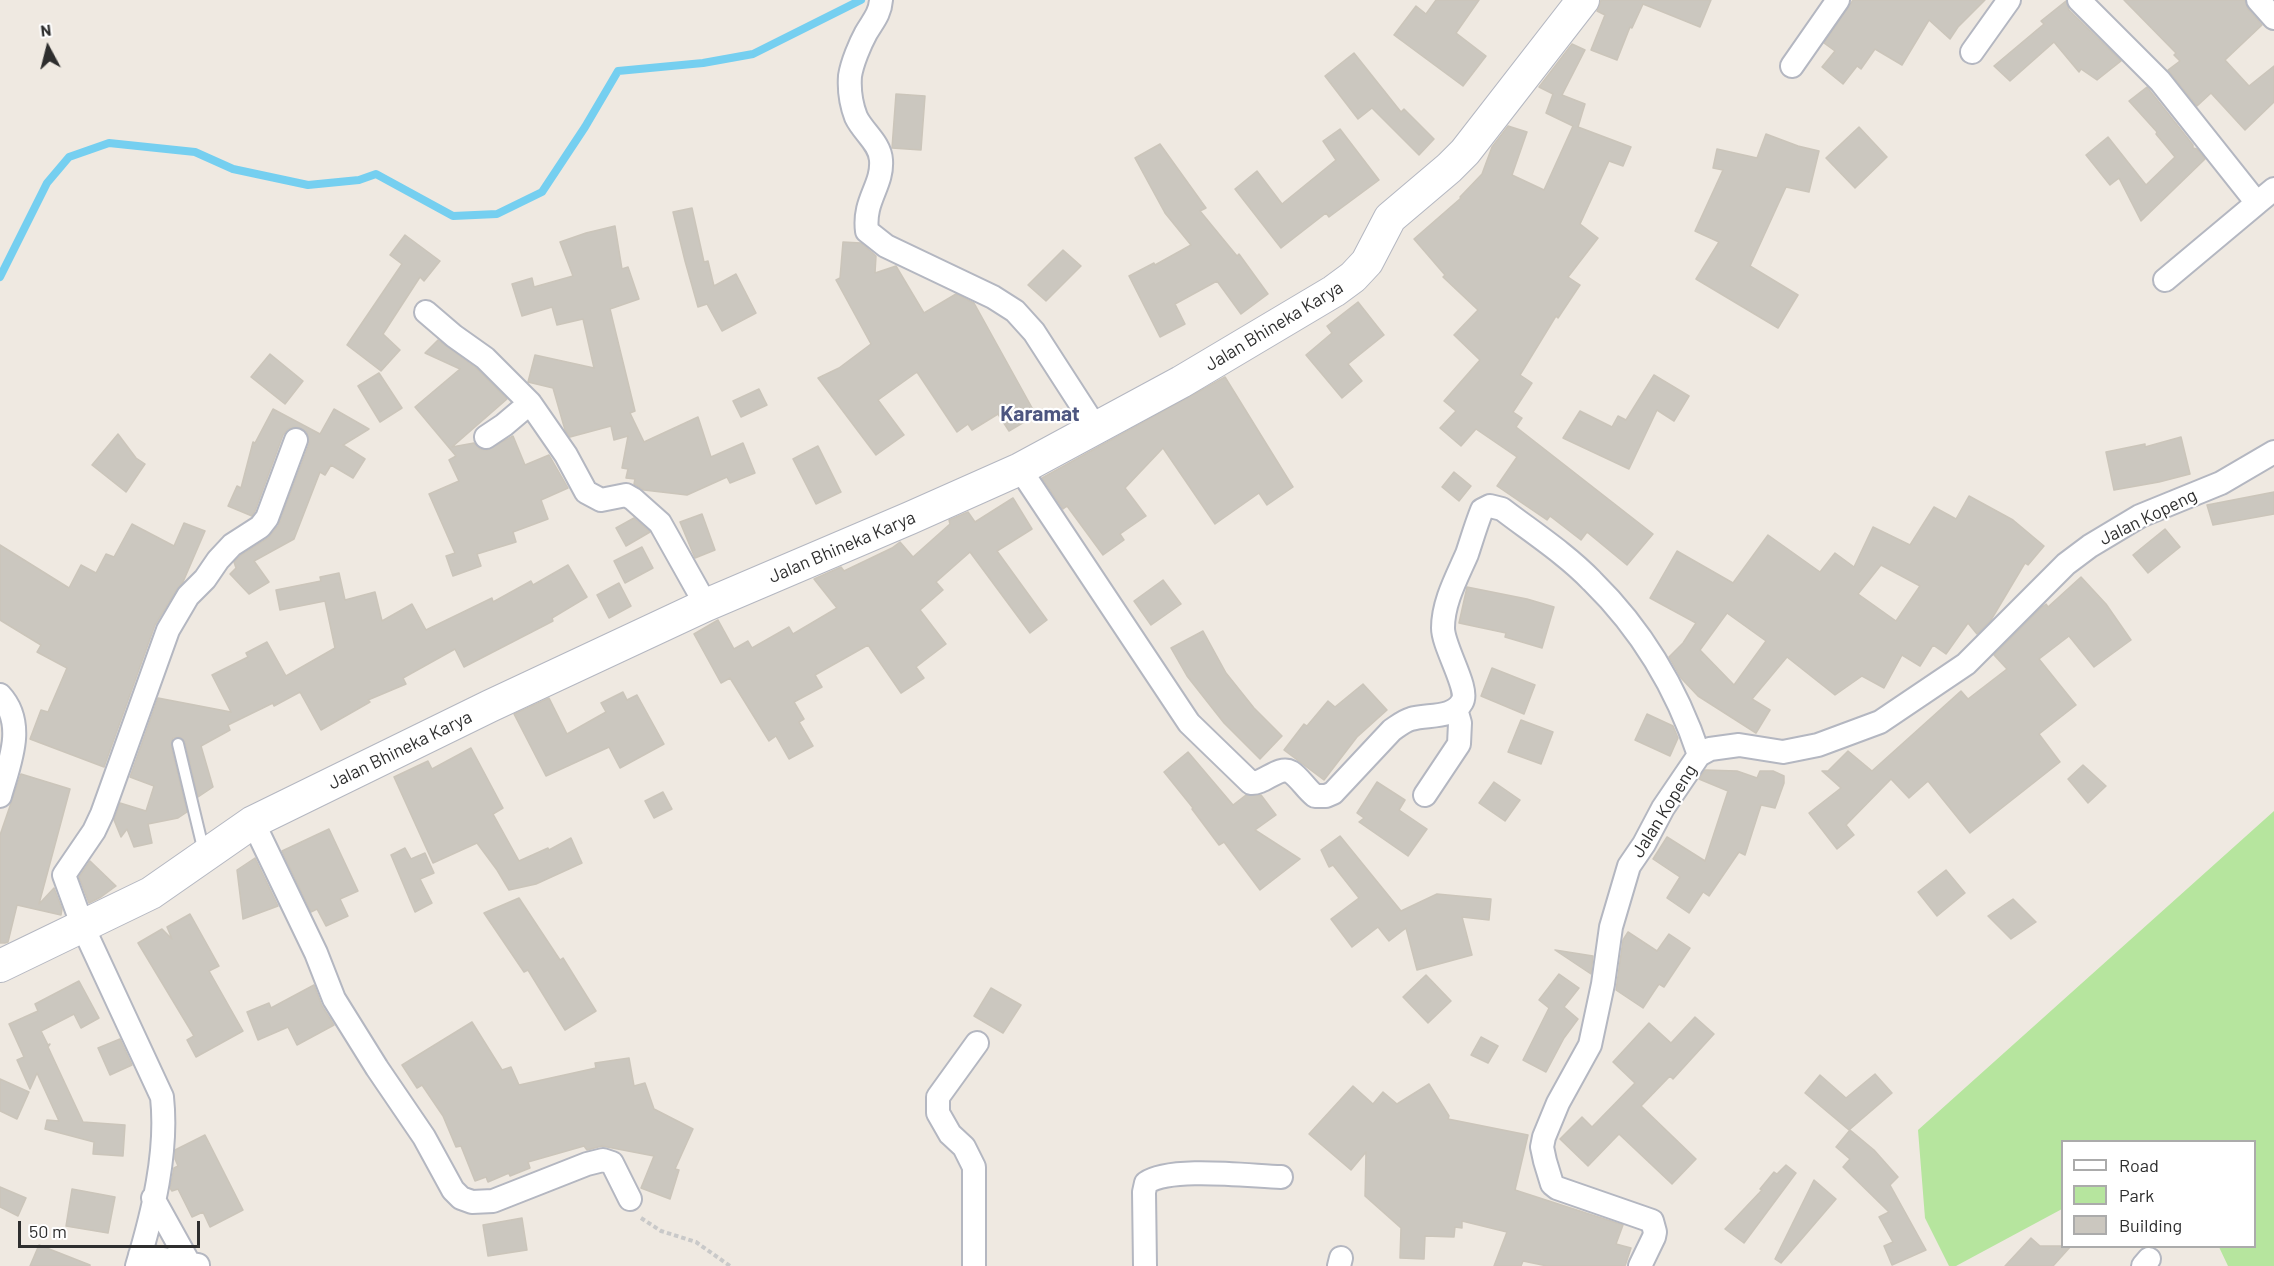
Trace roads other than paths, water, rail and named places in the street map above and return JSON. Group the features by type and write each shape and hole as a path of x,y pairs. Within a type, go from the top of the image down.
{"street":[{"path":"881,0 881,11 866,33 850,74 850,96 857,117 880,151 880,176 865,218 867,231 886,246 993,297 1015,311 1034,332 1096,428"},
{"name":"Jalan Bhineka Karya","path":"0,966 151,893 253,822 490,706 706,605 1020,469 1181,382 1334,291 1353,277 1367,262 1390,218 1465,152 1583,0"},
{"path":"1792,66 1838,0"},
{"path":"1972,52 2008,0"},
{"path":"2079,0 2160,81 2265,196 2165,280"},
{"path":"2258,0 2274,18"},
{"path":"426,312 485,358 530,403 566,455 586,492 601,500 626,495 660,523 706,605"},
{"path":"486,437 530,403"},
{"path":"197,1265 138,1260 163,1144 165,1121 162,1097 83,927 64,875 94,831 102,814 168,630 178,610 232,545 260,527 267,518 296,440"},
{"name":"Jalan Kopeng","path":"1640,1266 1654,1237 1652,1221 1557,1188 1550,1179 1542,1147 1558,1103 1590,1045 1604,984 1611,927 1629,866 1644,844 1663,808 1699,755 1710,749 1739,745 1783,752 1818,745 1880,722 1966,664 2066,564 2090,546 2140,516 2221,483 2274,452"},
{"path":"1020,469 1190,723 1251,783 1262,782 1282,770 1290,771 1307,790 1316,796 1326,796 1347,781 1392,730 1402,723 1414,718 1444,714 1456,709 1463,701 1464,691 1444,641 1445,608 1482,510 1496,506 1591,579 1631,624 1659,664 1699,755"},
{"path":"0,695 10,711 15,737 0,796"},
{"path":"1425,795 1460,744 1460,723 1456,709"},
{"path":"253,822 316,953 334,999 424,1137 453,1190 461,1198 479,1203 493,1201 603,1160 612,1163 630,1199"},
{"path":"974,1266 974,1167 964,1147 950,1134 938,1113 938,1097 977,1044"},
{"path":"1144,1266 1143,1192 1146,1183 1154,1177 1197,1173 1281,1177"},
{"path":"153,1198 197,1265"}],"lane":[{"path":"178,744 205,855"}],"waterway":[{"path":"0,277 47,183 69,157 109,143 195,152 233,169 308,185 359,180 376,174 453,216 497,214 542,192 585,127 618,71 703,63 753,54 861,0"}],"district":[{"name":"Karamat","path":"1040,414"}]}
